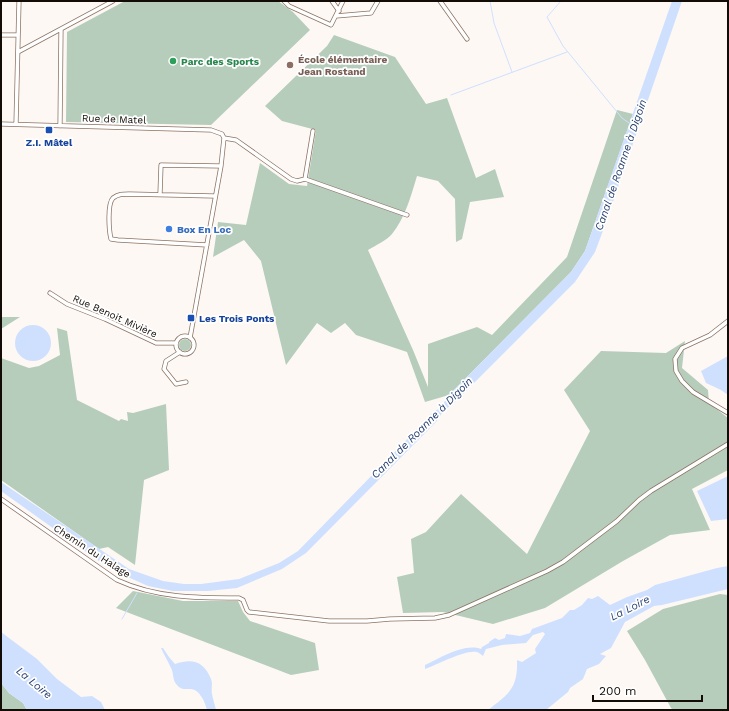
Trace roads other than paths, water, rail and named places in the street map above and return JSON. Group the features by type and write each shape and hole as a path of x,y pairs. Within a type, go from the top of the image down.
{"street":[{"path":"16,124 19,1"},
{"path":"18,52 113,1"},
{"path":"284,1 289,6 331,26 343,1"},
{"path":"289,6 292,1"},
{"path":"332,1 339,11"},
{"path":"336,16 371,13 378,1"},
{"path":"440,1 467,39"},
{"path":"60,126 61,29"},
{"path":"1,35 18,35"},
{"name":"Rue de Matel","path":"1,124 211,130 222,134 224,138 236,140 291,180 305,180 350,195 365,202 407,215"},
{"path":"305,180 313,131"},
{"path":"190,338 185,336 180,337 176,343 180,352 185,354 192,349 193,343 190,338 207,245 214,196 221,166 224,138"},
{"path":"160,194 161,165 221,166"},
{"path":"207,245 111,239 109,232 110,205 112,199 118,194 214,196"},
{"name":"Rue Benoit Mivière","path":"50,293 67,304 156,342 176,343"},
{"path":"728,321 710,335 682,348 675,359 676,371 682,382 693,392 728,413"},
{"path":"180,352 166,361 164,369 176,384 186,382"},
{"name":"Chemin du Halage","path":"1,499 117,580 131,586 170,595 199,598 239,598 243,600 249,612 329,621 435,618 449,614 547,571 563,562 617,521 651,491 728,444"}],"water":[{"name":"Canal de Roanne à Digoin","path":"672,1 682,1 595,252 575,282 453,404 444,410 436,422 306,553 282,569 237,588 208,591 173,591 148,586 121,574 99,561 1,491 1,482 129,569 163,581 184,584 201,584 239,579 279,563 298,551 431,414 441,407 449,395 571,272 585,251"},
{"path":"33,325 43,328 48,333 51,343 48,353 43,358 33,361 23,358 18,353 15,343 18,333 23,328"},
{"path":"728,356 728,395 706,383 701,371"},
{"path":"728,476 728,519 711,521 697,491"},
{"name":"La Loire","path":"728,566 728,589 654,606 625,622 611,648 600,654 606,656 599,664 587,669 583,679 570,688 568,692 546,710 488,710 511,690 516,677 517,660 522,662 536,653 535,649 545,634 543,632 533,635 526,643 502,645 486,649 483,656 477,652 466,653 425,669 425,665 452,652 467,648 481,649 495,638 499,640 505,638 506,634 520,636 530,633 532,629 562,618 570,610 574,610 582,605 588,598 592,599 598,596 610,605 647,590 655,585"},
{"name":"La Loire","path":"1,632 37,659 57,679 81,697 92,696 101,702 105,710 27,710 23,703 9,693 1,683"},
{"path":"161,648 163,648 175,664 192,661 197,662 205,668 212,681 212,694 216,710 207,710 203,700 194,690 185,689 177,685 174,681 172,670"}],"waterway":[{"path":"490,1 494,23 512,72"},
{"name":"Canal de Roanne à Digoin","path":"561,1 547,17 563,46 622,118 629,123"},
{"path":"451,95 567,52"},
{"path":"122,619 137,593"}],"place":[{"name":"Parc des Sports","path":"173,61"},
{"name":"École élémentaire Jean Rostand","path":"290,65"},
{"name":"Z.I. Mâtel","path":"49,130"},
{"name":"Box En Loc","path":"169,229"},
{"name":"Les Trois Ponts","path":"191,318"}]}
